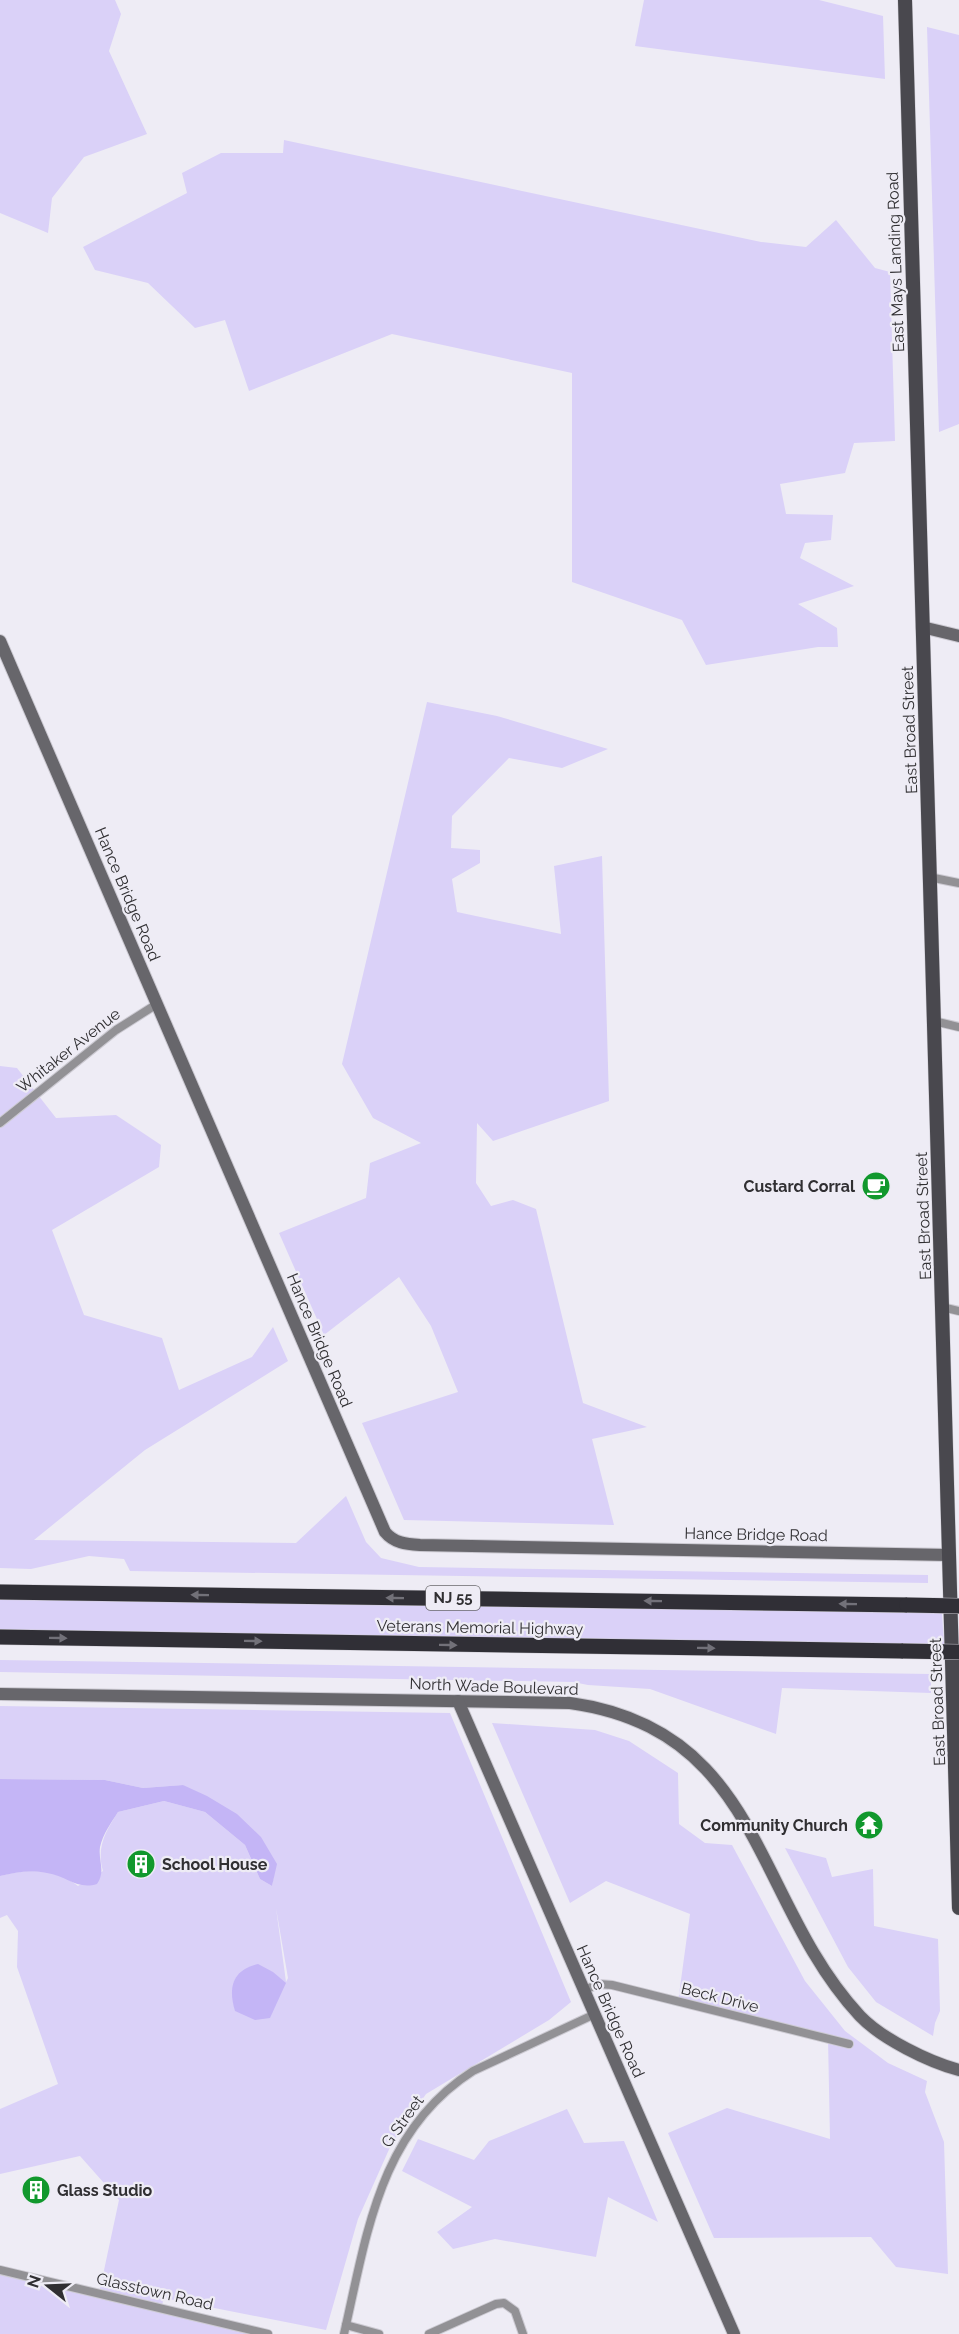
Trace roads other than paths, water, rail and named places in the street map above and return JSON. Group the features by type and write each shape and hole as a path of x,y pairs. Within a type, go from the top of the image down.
{"highway":[{"name":"Veterans Memorial Highway","path":"0,1592 959,1606"},
{"name":"Veterans Memorial Highway","path":"0,1637 959,1652"}],"main road":[{"name":"East Mays Landing Road","path":"905,0 920,523"},
{"name":"East Broad Street","path":"920,523 959,1908"}],"street":[{"path":"922,627 959,636"},
{"name":"Hance Bridge Road","path":"0,640 385,1532 391,1539 400,1543 420,1545 949,1555"},
{"path":"930,877 959,883"},
{"name":"Whitaker Avenue","path":"0,1123 116,1030 157,1004"},
{"path":"934,1022 959,1028"},
{"path":"942,1307 959,1311"},
{"name":"North Wade Boulevard","path":"0,1694 580,1705 632,1719 679,1745 698,1761 731,1797 823,1970 862,2018 906,2048 959,2070"},
{"name":"Hance Bridge Road","path":"458,1701 734,2334"},
{"name":"Beck Drive","path":"584,1990 599,1984 612,1984 849,2044"},
{"name":"G Street","path":"345,2329 371,2222 385,2178 399,2147 427,2108 473,2071 595,2014"},
{"name":"Glasstown Road","path":"0,2270 268,2334"},
{"path":"429,2334 504,2303 515,2312 523,2334"},
{"path":"345,2329 379,2334"}],"place":[{"name":"Custard Corral","path":"876,1186"},
{"name":"Community Church","path":"869,1825"},
{"name":"School House","path":"141,1864"},
{"name":"Glass Studio","path":"36,2190"}]}
